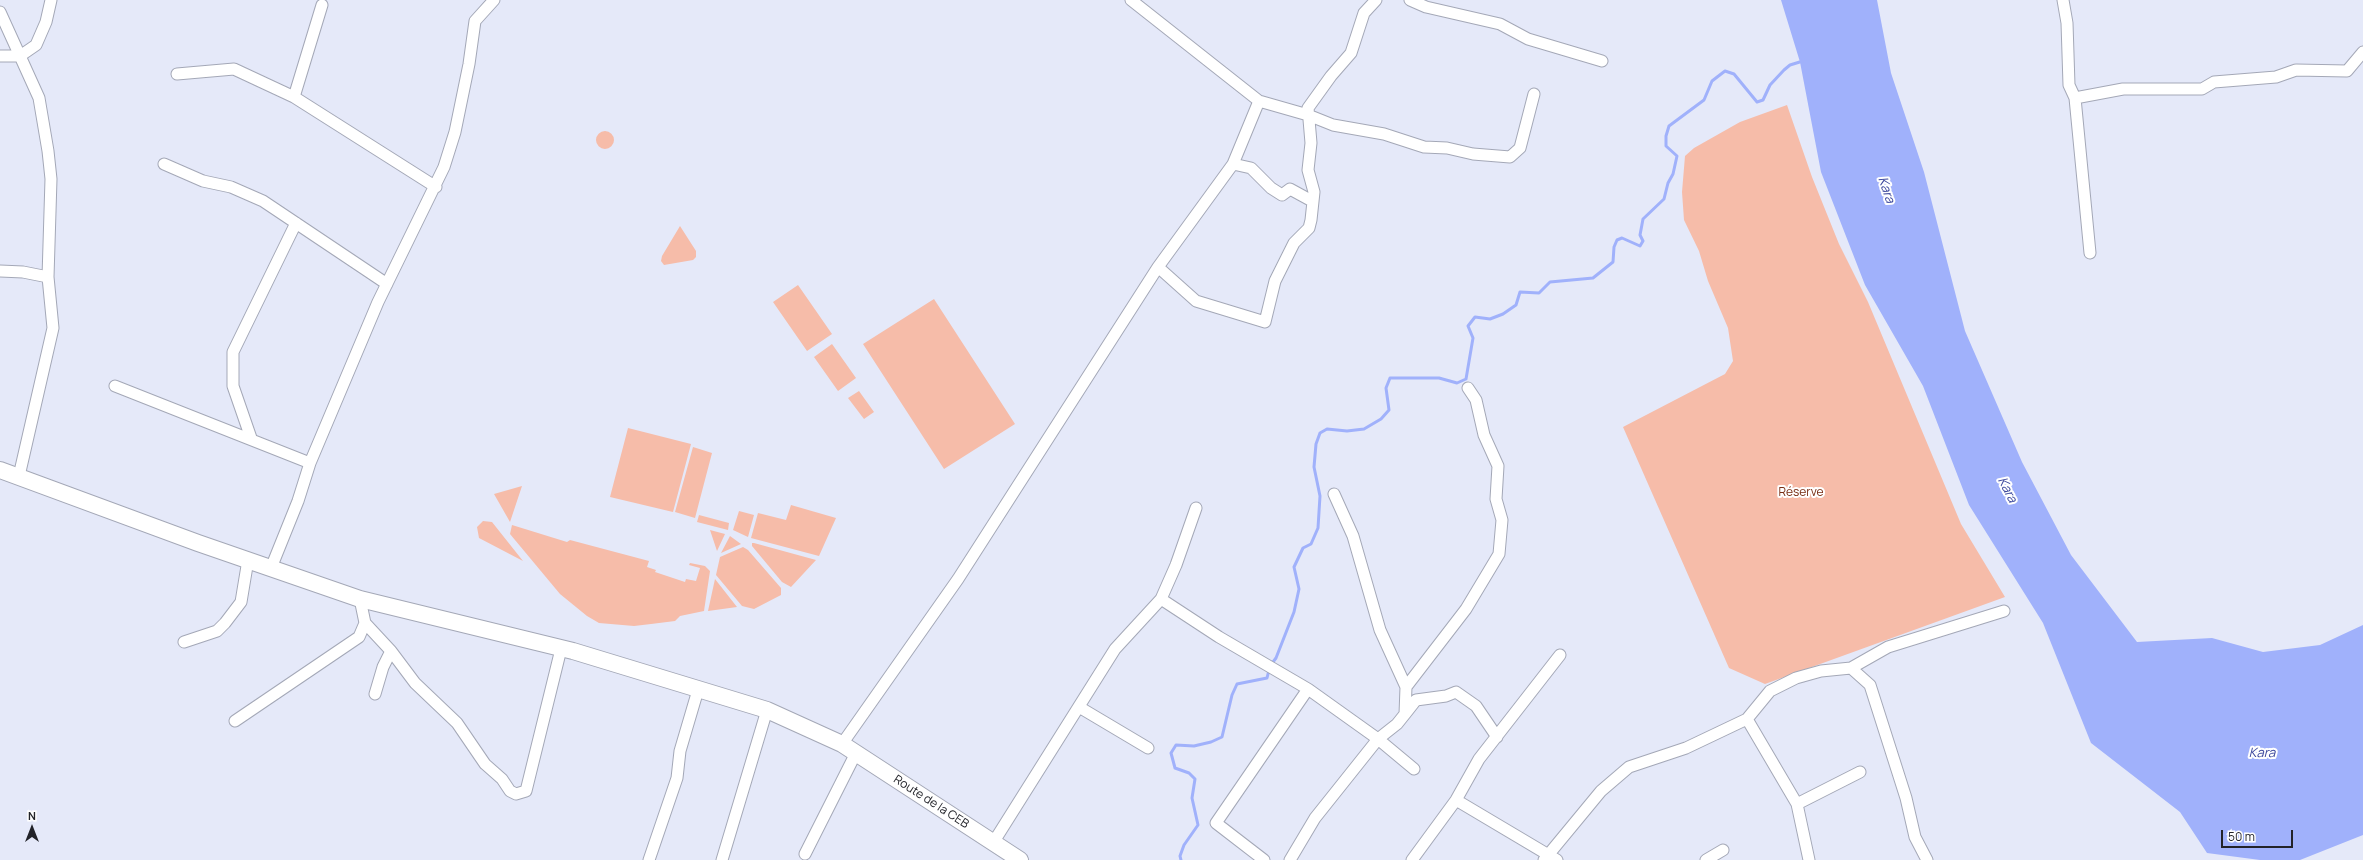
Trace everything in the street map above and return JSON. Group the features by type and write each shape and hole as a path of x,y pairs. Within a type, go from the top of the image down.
{"main road":[{"name":"Route de la CEB","path":"0,470 360,599 561,649 767,710 842,744 1020,860"}],"street":[{"path":"0,56 20,56 36,45 46,22 51,0"},
{"path":"271,568 298,501 310,463 387,284 407,240 436,187 455,132 469,64 475,21 494,0"},
{"path":"1131,0 1258,101 1308,115 1333,125 1384,134 1424,147 1447,148 1473,154 1510,157 1520,148 1534,94"},
{"path":"1158,267 1196,301 1266,322 1275,280 1294,243 1309,228 1314,192 1308,170 1311,143 1308,108 1330,76 1351,53 1364,13 1376,0"},
{"path":"1410,0 1426,7 1500,24 1528,39 1602,61"},
{"path":"2063,0 2067,24 2069,85 2075,98 2090,253"},
{"path":"294,97 322,5"},
{"path":"0,12 39,98 51,179 48,277 53,328 19,476"},
{"path":"2075,98 2122,89 2202,89 2214,82 2276,77 2296,70 2347,71 2363,52"},
{"path":"177,74 234,69 294,97 436,187"},
{"path":"842,744 958,579 1158,267 1233,164 1258,101"},
{"path":"164,164 203,181 231,188 250,195 296,223 387,284"},
{"path":"1233,164 1251,168 1271,188 1282,195 1290,189 1312,201"},
{"path":"251,438 233,386 233,352 296,223"},
{"path":"0,271 23,272 48,277"},
{"path":"115,386 251,438 310,463"},
{"path":"1406,687 1466,609 1499,554 1502,520 1496,499 1498,466 1484,435 1479,419 1476,400 1468,388"},
{"path":"1334,494 1353,536 1380,630 1406,687 1405,714"},
{"path":"993,843 1114,649 1161,599 1176,565 1196,508"},
{"path":"184,642 217,631 225,623 241,602 248,560"},
{"path":"360,599 365,623 391,651 415,683 457,723 485,764 502,778 510,791 516,794 526,791 561,649"},
{"path":"1161,599 1219,637 1308,688 1378,739 1414,770"},
{"path":"1456,800 1550,858 1601,791 1629,767 1686,748 1747,719 1770,691 1796,678 1821,671 1851,668 1888,647 1920,635 2004,611"},
{"path":"235,721 358,636 365,623"},
{"path":"375,694 383,667 391,651"},
{"path":"1412,860 1456,800 1479,759 1560,655"},
{"path":"1851,668 1870,685 1906,798 1915,837 1927,860"},
{"path":"1264,860 1216,823 1308,688"},
{"path":"649,860 677,778 680,751 698,690"},
{"path":"1290,860 1315,818 1378,739 1397,724 1416,700 1446,696 1456,692 1476,706 1497,737"},
{"path":"1078,707 1148,748"},
{"path":"722,860 767,710"},
{"path":"1747,719 1797,804 1809,860"},
{"path":"805,854 856,753"},
{"path":"1797,804 1860,772"},
{"path":"1706,860 1723,850"}],"green space":[{"name":"Réserve","path":"1787,105 1812,177 1839,244 1868,302 1961,524 2005,597 1765,684 1729,668 1623,427 1725,374 1733,361 1728,328 1708,281 1699,251 1684,220 1682,192 1685,156 1694,148 1740,122"},
{"path":"601,131 609,131 614,136 612,147 609,149 601,149 596,144 596,136"},
{"path":"680,226 696,251 696,257 693,260 664,265 661,261 662,256"},
{"path":"798,285 832,334 807,351 773,302"},
{"path":"934,299 1015,424 944,469 863,344"},
{"path":"832,344 856,378 838,391 814,357"},
{"path":"859,391 874,412 864,419 848,398"},
{"path":"628,428 691,444 673,512 610,497"},
{"path":"693,447 712,453 695,518 675,512"},
{"path":"522,486 510,522 494,494"},
{"path":"791,505 836,518 819,556 751,538 758,513 786,520"},
{"path":"739,511 754,515 748,537 733,530"},
{"path":"699,515 729,523 728,530 697,522"},
{"path":"483,521 492,522 523,561 479,538 477,527"},
{"path":"512,525 567,542 570,540 649,561 647,567 656,570 655,572 685,582 686,579 696,581 700,568 689,565 690,563 705,566 710,571 704,611 680,616 675,621 634,626 599,623 587,616 560,594 510,534"},
{"path":"710,530 725,534 717,551"},
{"path":"730,536 741,544 721,553"},
{"path":"752,543 816,560 791,587 782,582 752,546"},
{"path":"743,547 748,550 781,588 781,595 754,609 742,606 716,575 720,557"},
{"path":"715,579 737,607 708,611"}],"water":[{"name":"Kara","path":"1781,0 1877,0 1891,73 1924,172 1965,331 2022,462 2071,555 2137,642 2212,638 2263,652 2320,645 2363,625 2363,835 2300,860 2260,860 2207,853 2180,812 2091,743 2043,623 1969,505 1923,386 1865,285 1821,172 1800,62"}],"waterway":[{"path":"1181,860 1180,856 1184,845 1198,825 1192,798 1195,779 1189,773 1175,768 1171,753 1176,745 1194,746 1211,742 1222,737 1232,695 1237,684 1267,678 1270,666 1276,658 1294,612 1299,589 1294,567 1303,548 1311,544 1318,528 1320,496 1314,467 1316,444 1320,433 1327,429 1347,431 1364,429 1381,419 1389,410 1386,388 1390,378 1439,378 1457,383 1466,379 1473,338 1468,326 1475,317 1490,319 1503,314 1516,305 1520,292 1539,293 1550,282 1593,278 1613,262 1614,247 1617,240 1622,238 1640,246 1643,241 1640,235 1643,219 1664,199 1668,183 1673,174 1677,156 1666,146 1666,136 1669,126 1704,100 1712,81 1725,71 1734,74 1757,102 1763,100 1770,85 1784,70 1790,65 1803,61"}]}
